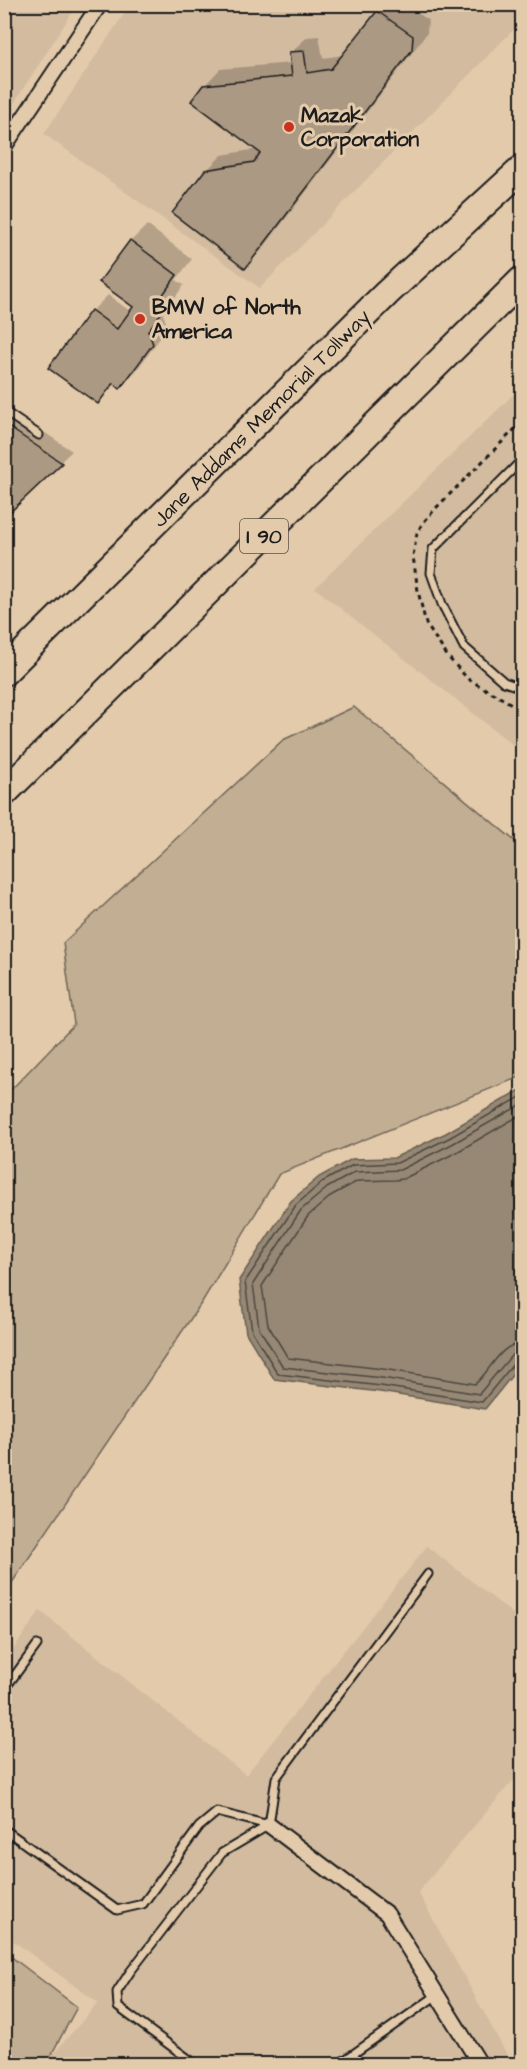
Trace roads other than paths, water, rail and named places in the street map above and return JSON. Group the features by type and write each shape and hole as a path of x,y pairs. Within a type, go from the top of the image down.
{"highway":[{"name":"Jane Addams Memorial Tollway","path":"4,672 387,293 522,169"},
{"name":"I 90","path":"4,793 522,280"}],"street":[{"path":"4,147 100,4"},
{"path":"270,1825 387,1914 480,2064"}],"lane":[{"path":"4,411 39,435"},
{"path":"522,460 433,549 431,573 442,604 464,647 504,682 522,688"},
{"path":"270,1825 276,1778 428,1574"},
{"path":"4,1690 37,1645"},
{"path":"4,1829 117,1910 143,1904 199,1827 217,1812 270,1825"},
{"path":"190,2060 118,2007 117,1992 129,1972 222,1853 270,1825"},
{"path":"339,2064 437,1995"}],"water":[{"path":"522,1089 522,1363 485,1409 380,1392 274,1379 246,1333 239,1280 291,1201 319,1177 352,1159 394,1158 446,1133"}],"place":[{"name":"Mazak Corporation","path":"289,127"},
{"name":"BMW of North America","path":"140,319"}]}
